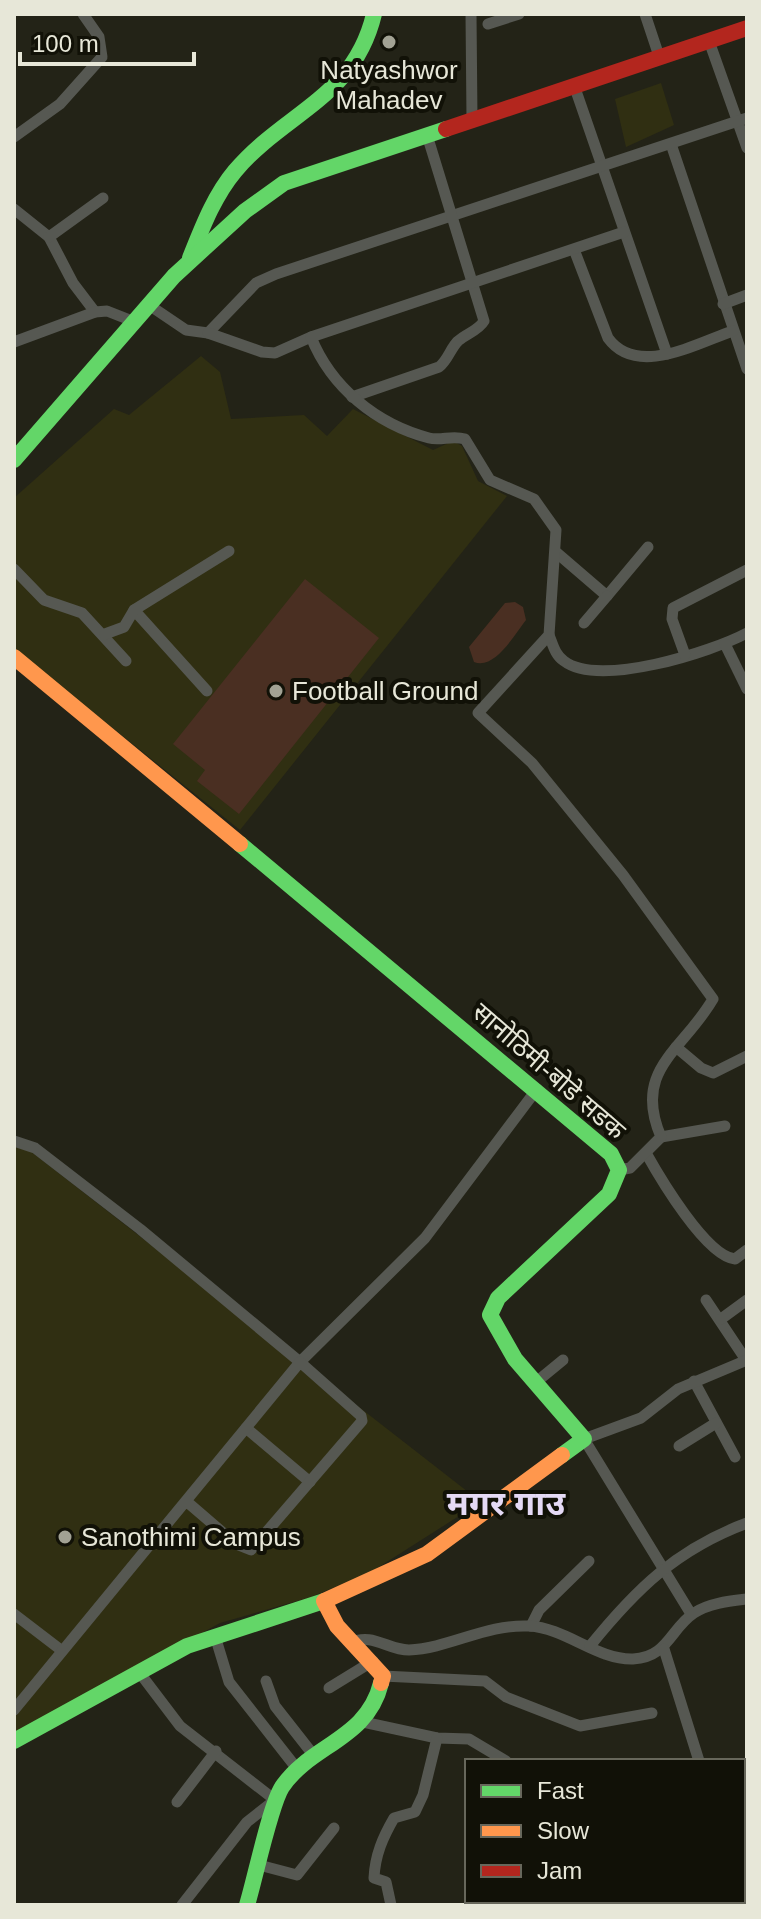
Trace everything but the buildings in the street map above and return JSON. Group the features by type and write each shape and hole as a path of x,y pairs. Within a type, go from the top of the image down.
{"main road":[{"path":"188,261 209,213 241,163 288,128 349,71 368,42 374,14"},
{"path":"14,460 188,261 243,212 284,183 747,28"},
{"name":"सानोठिमी-बोडे सडक","path":"14,657 537,1089 611,1154 619,1170 609,1194 493,1306 490,1315 515,1359 584,1439"},
{"path":"14,1741 139,1672 215,1636 324,1601 427,1554 584,1439"},
{"path":"247,1905 275,1800 298,1770 363,1722 378,1696 383,1676 373,1661 333,1626 324,1601"}],"street":[{"path":"14,137 60,104 102,57 99,37 83,14"},
{"path":"471,14 472,119"},
{"path":"488,24 519,14"},
{"path":"645,14 660,59"},
{"path":"709,41 742,119 747,148"},
{"path":"575,88 667,354"},
{"path":"208,333 256,283 742,119"},
{"path":"352,397 439,367 447,361 456,344 484,321 427,135"},
{"path":"671,144 747,369"},
{"path":"49,237 103,198"},
{"path":"14,209 49,237 73,283 95,312"},
{"path":"149,305 186,330 208,333 262,352 275,353 311,337 575,252 624,232"},
{"path":"575,252 611,343 642,357 667,354 733,331"},
{"path":"723,304 747,295"},
{"path":"14,342 95,312 122,315 135,322"},
{"path":"311,337 336,382 352,397 413,434 437,440 465,439 490,480 534,499 548,514 556,530 557,553 549,635 556,653 580,669 624,669 703,653 747,633"},
{"path":"584,623 648,547"},
{"path":"105,634 124,627 134,610 229,551"},
{"path":"557,553 607,596"},
{"path":"14,569 44,600 82,613 105,634 107,643 126,661"},
{"path":"685,655 670,612 747,570"},
{"path":"134,610 207,691"},
{"path":"549,635 478,713 539,771 711,995 709,1005 658,1070 651,1094 652,1112 661,1137"},
{"path":"725,644 747,689"},
{"path":"676,1047 701,1068 713,1073 747,1056"},
{"path":"14,1710 300,1362 425,1238 537,1089"},
{"path":"619,1170 630,1168 661,1137 725,1126"},
{"path":"14,1141 35,1148 140,1229 361,1416 362,1421 251,1550 236,1544 186,1501"},
{"path":"646,1153 660,1179 714,1248 735,1259 747,1250"},
{"path":"691,1614 584,1439 653,1412 678,1389 747,1360 706,1300"},
{"path":"721,1319 747,1300"},
{"path":"535,1383 563,1360"},
{"path":"694,1381 735,1457"},
{"path":"679,1446 716,1423"},
{"path":"246,1428 310,1482"},
{"path":"590,1646 661,1568 706,1540 747,1523"},
{"path":"531,1626 539,1610 589,1561"},
{"path":"350,1643 367,1638 403,1650 417,1649 491,1628 531,1626 623,1658 642,1657 664,1649 691,1614 710,1605 747,1599"},
{"path":"14,1614 61,1650"},
{"path":"215,1636 229,1682 298,1770"},
{"path":"664,1649 698,1759"},
{"path":"329,1688 373,1661"},
{"path":"139,1672 170,1715 275,1800 247,1822 182,1905"},
{"path":"383,1676 485,1681 506,1697 580,1726 652,1713"},
{"path":"266,1681 275,1706 315,1757"},
{"path":"363,1722 437,1738 469,1739 503,1759"},
{"path":"391,1905 386,1882 374,1878 381,1839 394,1818 415,1812 423,1795 437,1738"},
{"path":"177,1802 216,1751"},
{"path":"259,1865 297,1875 334,1828"}],"shaded area":[{"path":"661,83 674,125 626,147 615,99"},
{"path":"201,356 220,372 231,419 304,415 327,436 353,409 433,450 453,441 462,446 478,481 507,496 240,830 14,649 14,498 114,409 129,415"},
{"name":"Football Ground","path":"305,579 379,638 239,814 197,781 205,770 173,744"},
{"path":"515,602 523,607 526,620 497,656 482,663 474,662 469,647 505,603"},
{"path":"14,1147 29,1150 481,1502 371,1572 311,1597 220,1623 14,1735"}],"traffic: fast":[{"path":"190,258 209,213 235,171 275,133 316,102 351,66 374,14"},
{"path":"14,460 174,276 245,211 284,183 446,129"},
{"path":"240,844 611,1154 619,1170 609,1194 498,1298 490,1315 515,1359 584,1439 562,1455"},
{"path":"14,1741 187,1646 324,1601"},
{"path":"247,1905 282,1787 308,1761 364,1717 381,1683"}],"traffic: slow":[{"path":"14,657 240,844"},
{"path":"381,1683 383,1676 337,1626 324,1601 427,1554 562,1455"}],"traffic: jam":[{"path":"446,129 747,28"}],"place":[{"name":"Natyashwor Mahadev","path":"389,42"},
{"name":"Football Ground","path":"276,691"},
{"name":"Sanothimi Campus","path":"65,1537"}],"district":[{"name":"मगर गाउ","path":"506,1503"}]}
